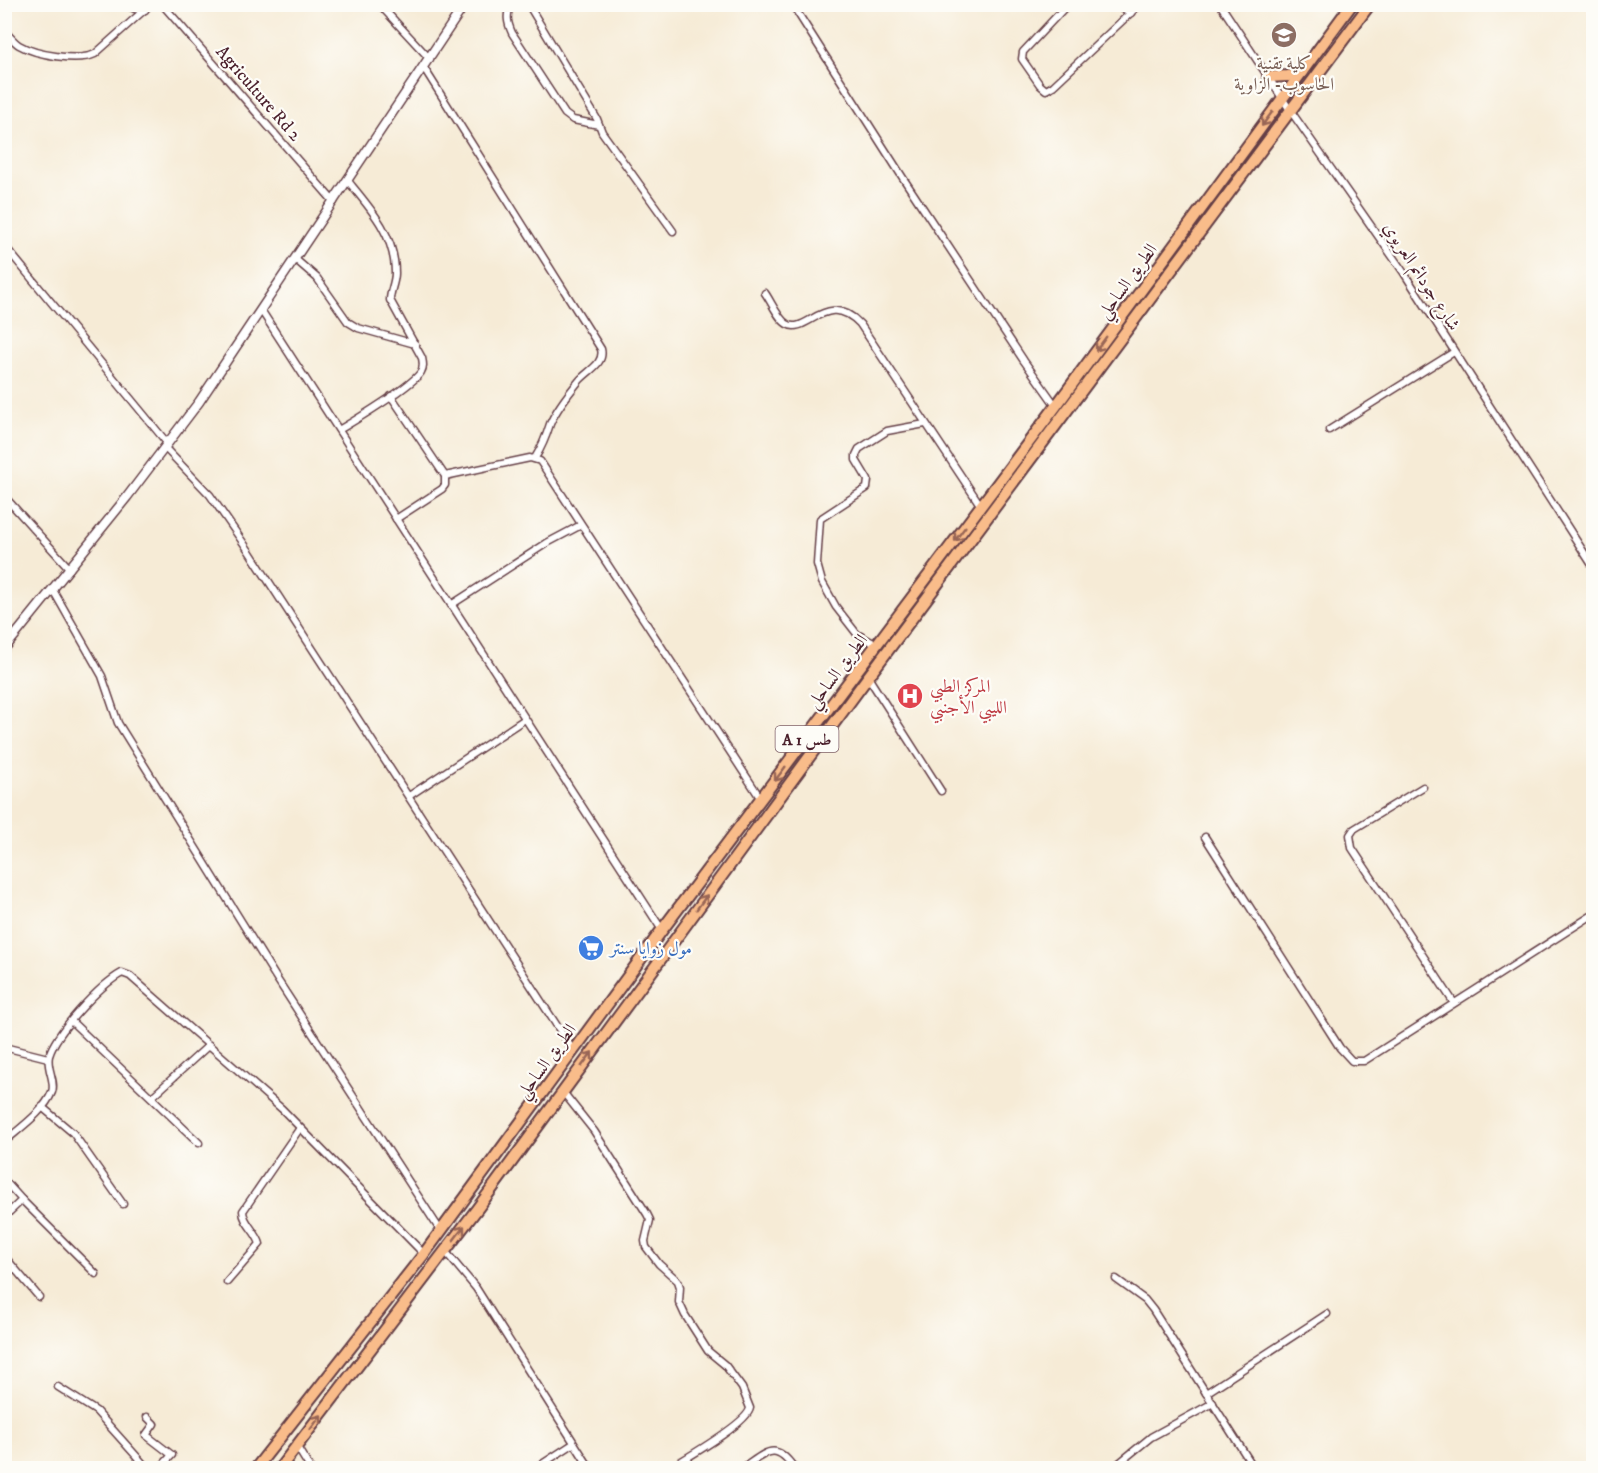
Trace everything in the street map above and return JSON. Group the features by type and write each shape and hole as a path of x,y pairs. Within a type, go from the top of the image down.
{"highway":[{"name":"الطريق الساحلي","path":"256,1468 424,1254 662,930 1056,406 1352,4"},
{"name":"الطريق الساحلي","path":"280,1468 445,1251 868,677 1370,4"},
{"path":"1268,77 1288,76 1302,71"}],"street":[{"path":"124,4 145,10"},
{"path":"4,31 18,45 48,54 87,57 95,54 152,4"},
{"name":"Agriculture Rd 2","path":"162,4 334,202"},
{"path":"379,4 430,59"},
{"path":"4,649 166,446 261,310 465,4"},
{"path":"511,4 507,21 512,33 565,114 573,120 599,125"},
{"path":"528,4 597,119 602,132 673,231"},
{"path":"792,4 1023,361 1056,406"},
{"path":"1068,4 1023,52 1022,59 1046,90 1140,4"},
{"path":"1115,4 1131,13"},
{"name":"شارع جودائم العريوي","path":"1220,4 1290,110 1404,273 1593,568"},
{"path":"424,68 603,355 600,361 579,380 552,420 544,444 535,459"},
{"path":"339,430 420,374 423,366 422,358 390,300 396,276 394,254 387,233 377,215 348,181"},
{"path":"4,245 166,446 210,495 409,796 574,1052"},
{"path":"295,259 317,278 348,322 358,328 415,345"},
{"path":"765,293 785,324 793,326 801,324 821,313 834,310 852,315 981,506"},
{"path":"261,310 662,930"},
{"path":"1329,430 1454,352"},
{"path":"390,396 445,476 445,485 442,489 396,519"},
{"path":"877,645 857,633 836,607 822,582 817,564 818,524 823,515 867,488 868,480 856,460 859,449 887,431 925,424"},
{"path":"445,476 530,458 540,461 761,799"},
{"path":"4,496 70,569"},
{"path":"451,605 547,543 581,525"},
{"path":"53,590 102,676 118,723 283,989 440,1230"},
{"path":"868,677 941,791"},
{"path":"409,796 525,719"},
{"path":"1423,787 1354,829 1350,835 1352,848 1454,1003"},
{"path":"1205,837 1345,1055 1352,1062 1364,1061 1593,914"},
{"path":"4,1142 42,1107 53,1089 48,1058 71,1021 91,998 122,973 130,976 268,1096 424,1254"},
{"path":"71,1021 199,1143"},
{"path":"152,1097 208,1045"},
{"path":"4,1047 48,1058"},
{"path":"563,1092 594,1131 647,1214 650,1220 645,1240 646,1247 659,1264 678,1281 679,1302 685,1315 708,1351 725,1365 742,1388 750,1408 746,1417 735,1426 670,1468"},
{"path":"42,1107 73,1133 123,1204"},
{"path":"227,1281 261,1244 244,1218 243,1211 300,1128"},
{"path":"4,1180 96,1274"},
{"path":"4,1217 22,1200"},
{"path":"445,1251 476,1288 590,1468"},
{"path":"4,1256 39,1297"},
{"path":"1116,1280 1145,1300 1153,1310 1254,1468"},
{"path":"1206,1393 1327,1314"},
{"path":"58,1387 96,1411 147,1468"},
{"path":"1113,1468 1152,1437 1213,1403"},
{"path":"147,1417 154,1424 146,1435 172,1455 160,1468"},
{"path":"536,1468 573,1444"},
{"path":"297,1447 310,1468"},
{"path":"743,1468 774,1451 781,1452 794,1468"}],"place":[{"name":"كلية تقنية الحاسوب- الزاوية","path":"1284,35"},
{"name":"المركز الطبي الليبي الأجنبي","path":"910,696"},
{"name":"مول زوايا سنتر","path":"591,948"}]}
